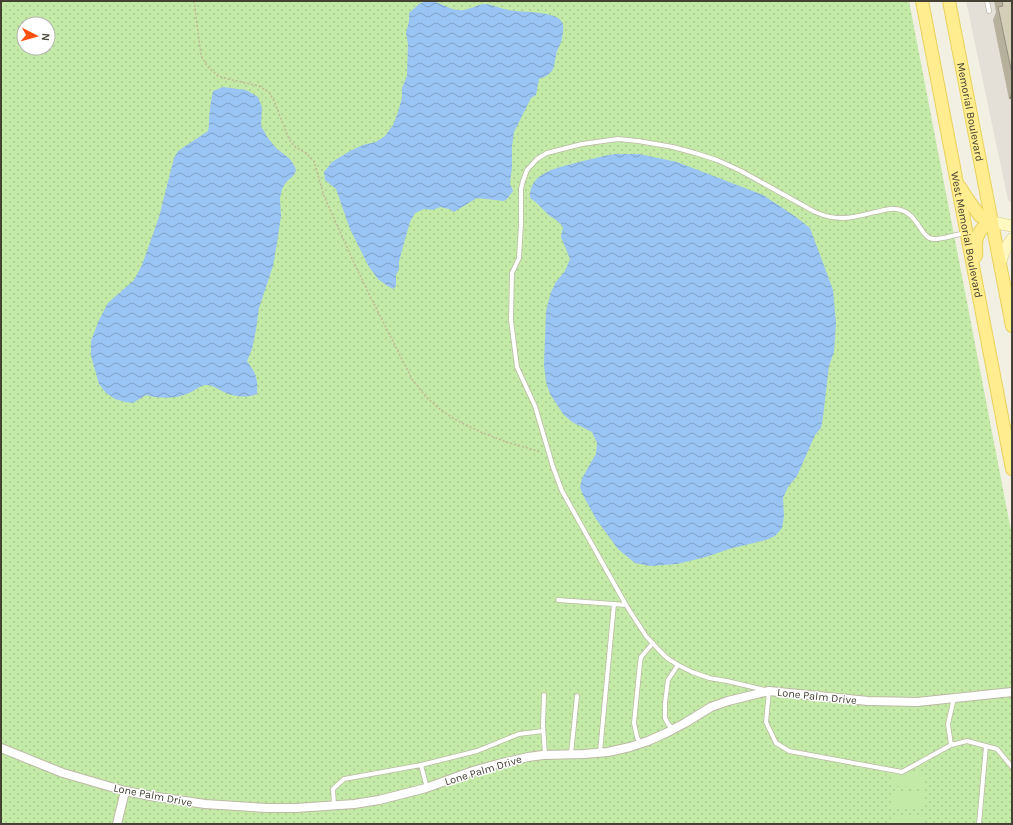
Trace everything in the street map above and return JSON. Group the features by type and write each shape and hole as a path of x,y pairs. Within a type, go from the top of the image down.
{"main road":[{"name":"West Memorial Boulevard","path":"922,1 1012,469"},
{"name":"Memorial Boulevard","path":"949,1 992,222"},
{"path":"956,181 980,216 992,222"},
{"path":"972,262 977,253 976,243 979,233 985,225 992,222"},
{"path":"992,222 1012,326"}],"street":[{"path":"992,222 1012,226"},
{"path":"1000,264 1005,249 1012,239"},
{"name":"Lone Palm Drive","path":"1,748 63,774 125,791 159,798 227,806 296,808 354,804 379,800 427,788 473,771 528,757 600,752 630,747 673,729 711,707 728,701 770,691 868,701 917,702 1012,692"},
{"path":"117,824 125,791"}],"lane":[{"path":"987,1 989,11"},
{"path":"966,232 939,239 929,238 911,215 898,209 888,209 842,219 823,216 741,171 717,160 654,143 618,139 582,144 547,153 537,159 530,167 523,181 521,189 519,258 512,273 511,320 517,366 535,406 552,467 562,491 626,605 646,636 668,658 692,672 709,678 770,691 766,722 776,743 789,751 902,772 951,745 967,741 997,749 1012,767"},
{"path":"558,600 626,605"},
{"path":"600,752 614,604"},
{"path":"640,743 634,723 640,663 641,657 653,643"},
{"path":"673,729 668,724 666,718 665,703 668,680 678,665"},
{"path":"544,695 545,755"},
{"path":"571,754 577,696"},
{"path":"951,745 948,724 954,698"},
{"path":"334,805 333,789 344,779 421,766 477,751 519,734 544,731"},
{"path":"979,824 986,746"},
{"path":"421,766 427,788"}],"path":[{"path":"194,1 201,55 207,66 218,76 259,86 269,92 289,139 294,146 306,154 314,162 324,196 351,257 412,379 426,397 442,411 458,421 483,433 507,442 549,454"}],"shaded area":[{"path":"966,1 1012,1 1012,203 1008,200"}],"green space":[{"path":"1,1 909,1 1012,536 1012,824 1,824"},
{"path":"892,771 924,772 924,787 891,786"},
{"path":"891,792 924,793 923,808 891,808"},
{"path":"891,815 923,815 923,824 891,824"}],"water":[{"path":"426,1 435,2 458,10 465,10 485,4 515,11 548,14 555,16 560,20 563,24 563,31 552,71 545,77 539,79 536,95 531,98 514,132 510,183 513,191 504,201 477,198 454,212 440,207 433,210 424,209 415,213 410,222 399,262 399,269 396,275 396,286 393,289 378,279 369,267 350,229 336,189 325,180 324,172 332,162 350,151 363,145 376,142 385,136 393,125 402,98 402,88 407,76 408,44 406,33 409,13 419,4"},
{"path":"223,87 246,90 258,97 262,107 261,126 276,148 290,159 296,171 282,189 280,198 281,216 273,266 259,308 252,349 247,361 256,376 257,394 250,396 237,396 206,385 184,395 173,397 163,398 146,395 133,403 115,399 106,393 99,384 91,356 91,341 99,320 108,303 134,280 142,265 159,217 174,158 178,151 208,131 213,91"},
{"path":"615,154 639,154 677,162 763,195 810,228 833,290 836,323 834,352 829,366 821,428 815,435 797,476 788,487 783,498 784,516 782,528 775,536 766,540 677,564 651,566 635,563 618,549 596,519 580,487 582,478 596,454 597,443 592,432 572,422 563,414 550,394 546,382 544,365 546,311 551,292 556,282 565,271 570,259 561,237 563,227 530,198 531,190 539,177 552,170"}],"building":[{"path":"1002,1 1012,1 1012,74 998,7 1003,6"}]}
